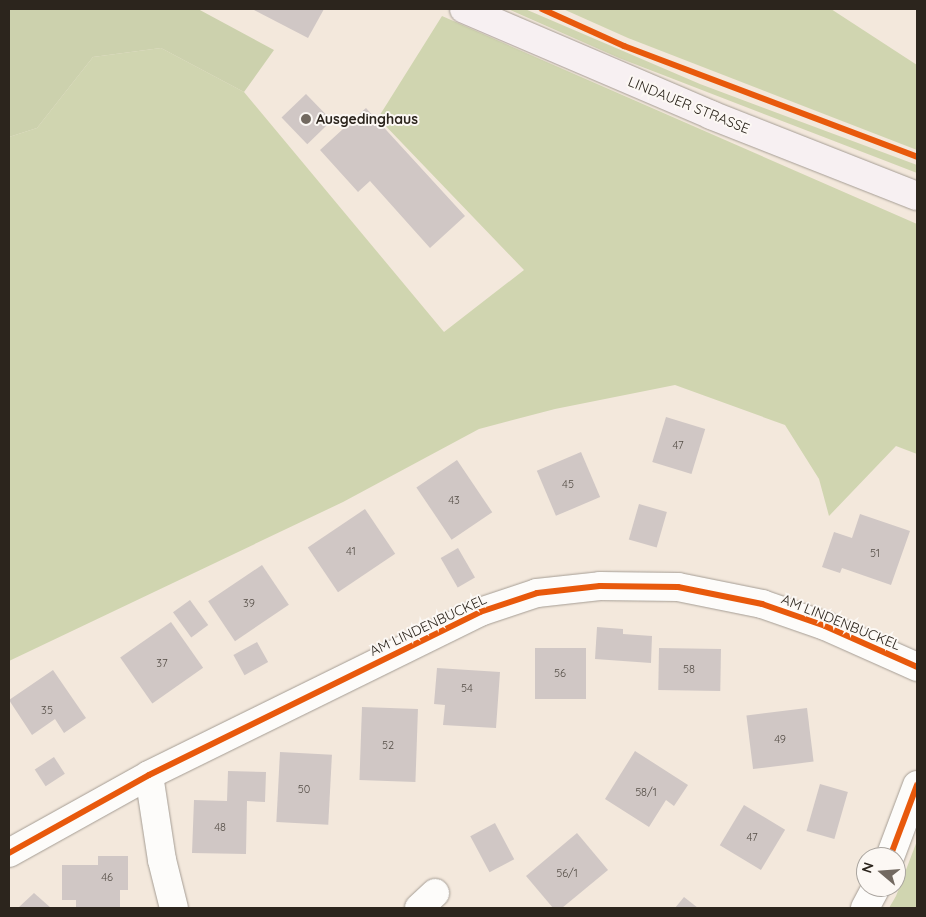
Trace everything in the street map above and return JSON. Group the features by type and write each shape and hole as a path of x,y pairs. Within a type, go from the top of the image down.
{"main road":[{"name":"LINDAUER STRASSE","path":"464,9 702,111 917,196"}],"street":[{"name":"AM LINDENBUCKEL","path":"9,853 149,775 480,612 537,593 600,586 678,586 762,604 826,626 917,666"},
{"path":"149,775 162,860 174,908"},
{"path":"894,847 917,785"}],"green space":[{"path":"9,9 198,9 274,50 244,92 161,48 93,57 37,128 9,137"},
{"path":"508,9 525,9 700,84 917,165 917,173 619,58"},
{"path":"563,9 831,9 917,65 917,150 628,38"},
{"path":"442,16 917,224 917,454 896,446 829,516 819,479 785,425 675,385 555,409 479,429 343,502 9,661 9,137 37,128 93,57 161,48 244,92 444,332 524,270 378,118"},
{"path":"917,841 917,908 889,908 895,897 906,897 906,870"}],"building":[{"path":"252,9 324,9 308,38"},
{"name":"Ausgedinghaus","path":"306,94 332,121 307,144 282,118"},
{"path":"366,108 465,216 430,248 370,181 358,192 320,150"},
{"path":"666,417 705,429 691,474 652,462"},
{"path":"581,452 600,497 556,516 537,471"},
{"path":"457,460 492,512 452,540 416,487"},
{"path":"639,504 667,512 657,548 629,540"},
{"path":"365,509 395,554 338,592 308,548"},
{"path":"860,514 910,531 891,585 842,568 840,573 822,567 834,532 852,538"},
{"path":"458,548 475,577 458,587 441,558"},
{"path":"262,565 289,605 235,641 208,601"},
{"path":"190,600 208,625 191,637 173,612"},
{"path":"171,622 203,668 152,703 120,658"},
{"path":"597,627 623,629 623,634 652,636 651,663 595,659"},
{"path":"257,642 268,662 245,675 233,655"},
{"path":"535,648 586,648 586,699 535,699"},
{"path":"659,648 721,649 720,691 658,690"},
{"path":"437,668 500,672 496,728 443,725 445,705 434,704"},
{"path":"53,670 86,718 64,733 55,719 32,735 9,700"},
{"path":"362,707 418,709 415,782 359,780"},
{"path":"807,708 814,762 753,769 746,715"},
{"path":"635,751 688,785 674,806 666,800 649,827 605,799"},
{"path":"280,752 332,755 328,825 276,822"},
{"path":"54,757 65,774 46,786 35,770"},
{"path":"228,771 266,772 265,802 247,801 246,854 192,853 194,800 227,801"},
{"path":"820,784 848,792 834,839 806,831"},
{"path":"744,805 785,830 761,870 720,845"},
{"path":"495,823 514,859 490,872 470,836"},
{"path":"577,833 608,870 562,908 553,908 526,876"},
{"path":"98,856 128,856 128,890 120,890 120,908 76,908 76,900 62,900 62,865 98,865"},
{"path":"34,893 51,908 18,908"},
{"path":"684,897 698,908 675,908"}],"cycle path":[{"path":"542,9 624,46 917,157"},
{"path":"9,853 149,775 480,612 537,593 600,586 678,587 762,604 825,626 917,667"},
{"path":"894,847 917,785"}],"place":[{"name":"Ausgedinghaus","path":"306,119"}]}
